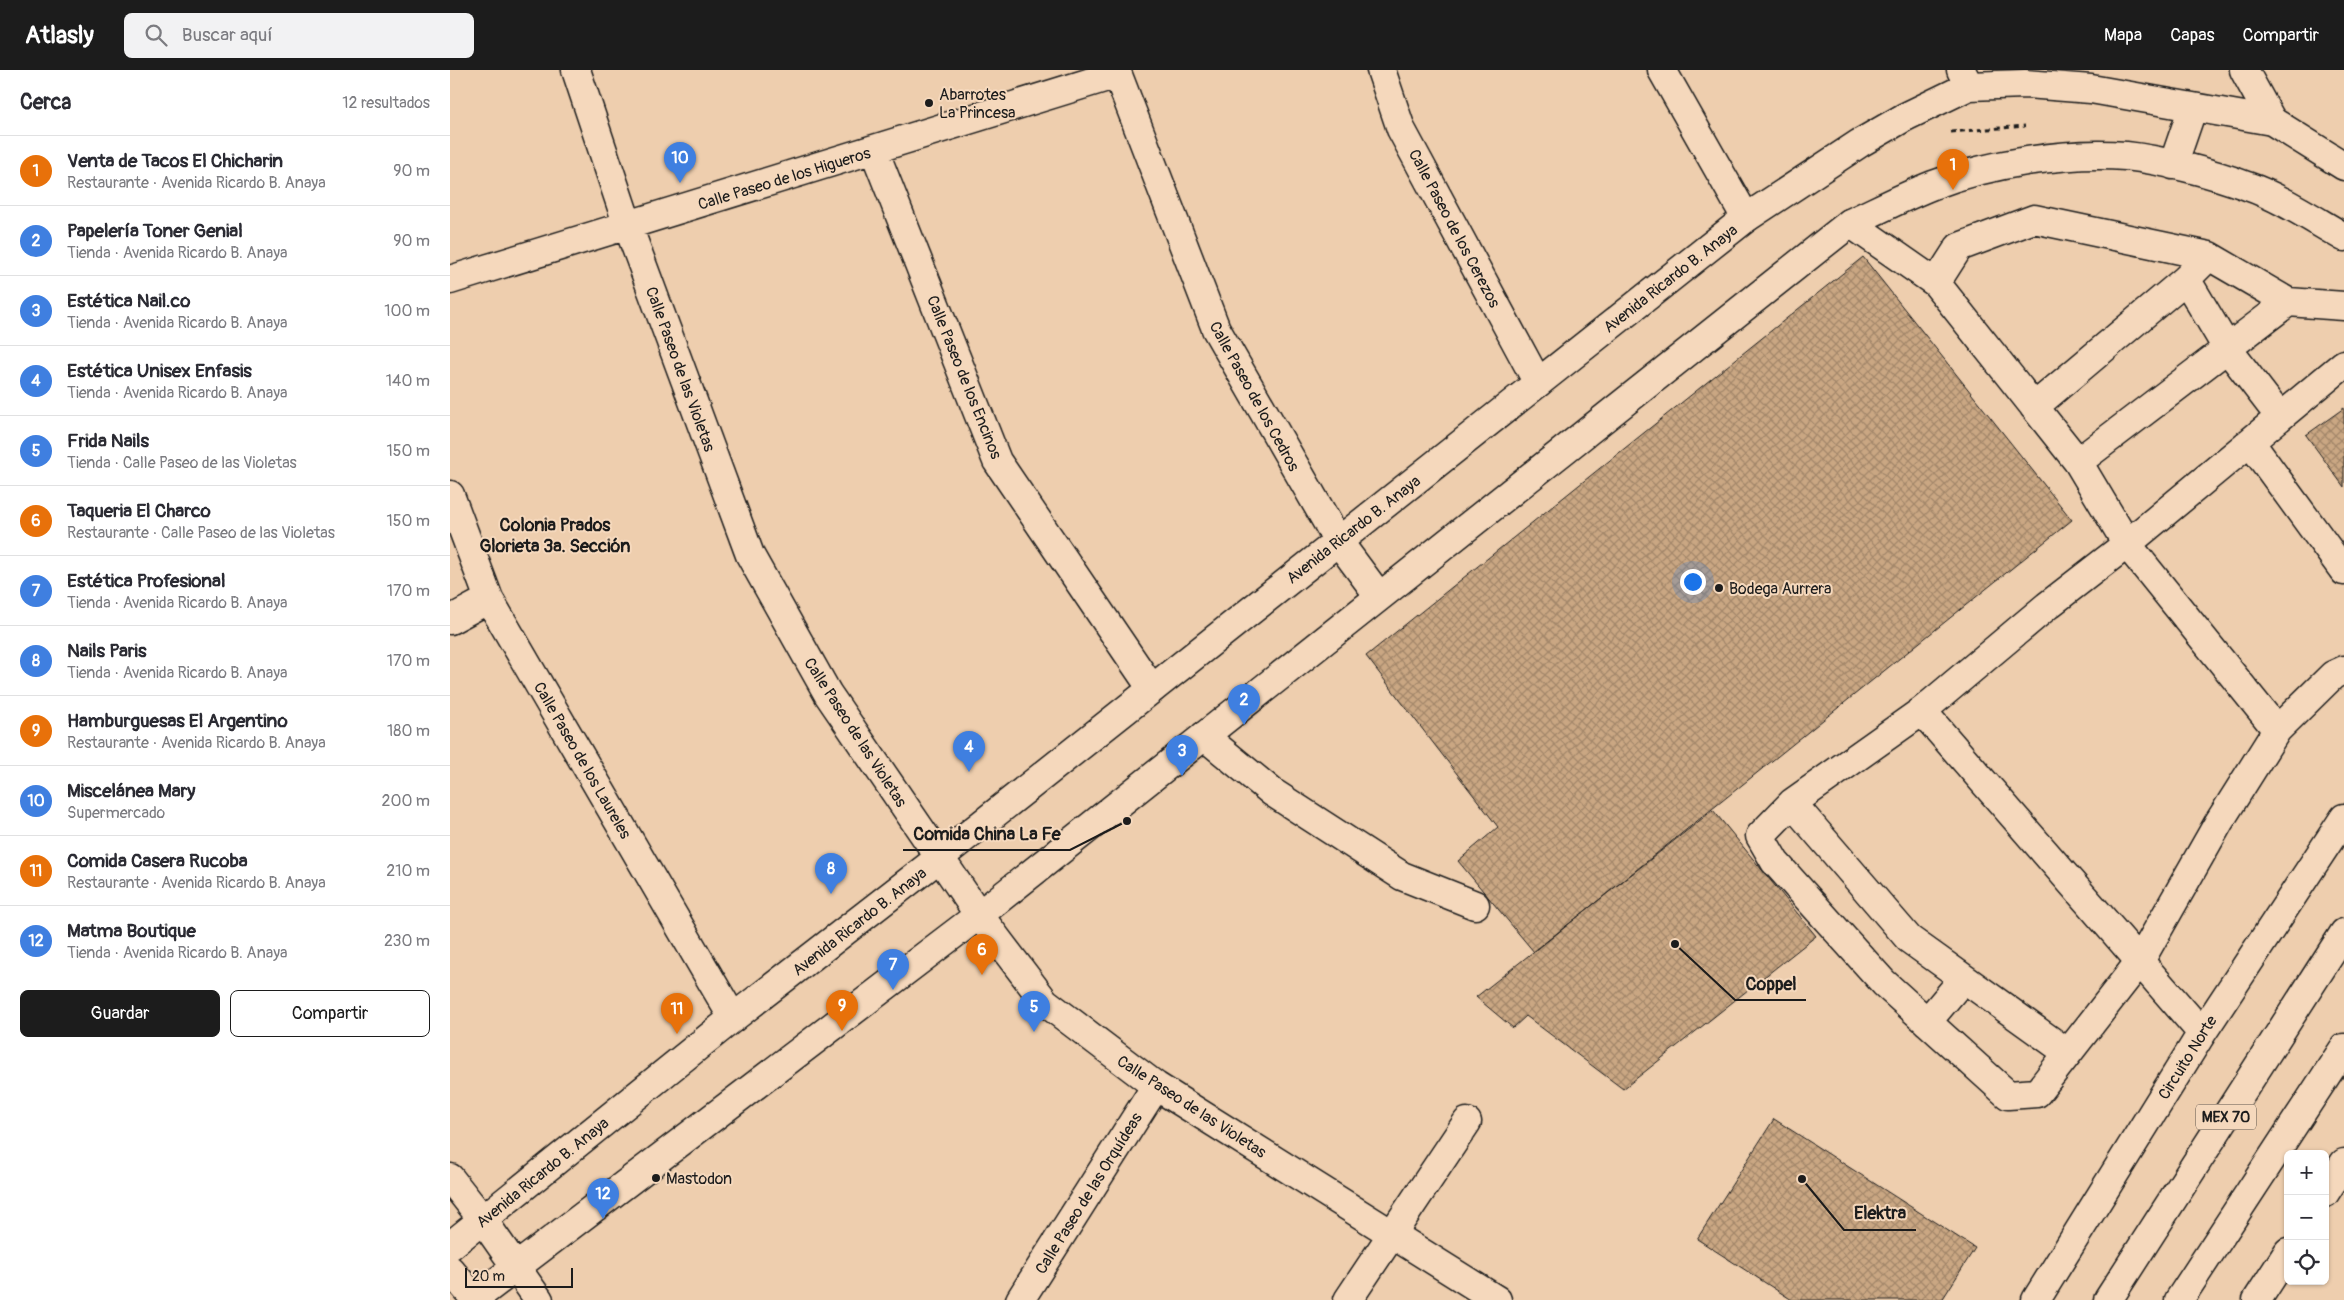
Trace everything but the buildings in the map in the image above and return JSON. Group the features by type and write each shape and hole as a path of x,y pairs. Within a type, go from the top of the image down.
{"street":[{"name":"Calle Paseo de las Violetas","path":"576,70 628,226 750,555 828,694 979,915 1044,1002 1156,1086 1497,1300"},
{"name":"Calle Paseo de los Cerezos","path":"1381,70 1401,129 1538,383"},
{"path":"1662,70 1746,218"},
{"path":"2244,70 2272,121"},
{"name":"Calle Paseo de los Higueros","path":"450,280 874,150 1116,72"},
{"name":"Calle Paseo de los Cedros","path":"1116,72 1216,329 1338,541 1379,596"},
{"name":"Avenida Ricardo B. Anaya","path":"450,1246 733,1018 940,858 1746,218 1860,143 1905,117 1965,78 2091,89 2272,121 2344,166"},
{"path":"2173,165 2193,107"},
{"name":"Calle Paseo de los Encinos","path":"874,150 997,461 1152,688"},
{"path":"450,1270 475,1300 979,915 1850,223 1933,185 2000,166 2065,157 2126,156 2173,165 2249,186 2311,218 2344,238"},
{"path":"1936,283 1959,247 2034,219 2209,256 2288,302 2342,310"},
{"path":"1850,223 1936,283 2078,462 2127,544 2276,730"},
{"path":"2034,407 2186,279 2209,256"},
{"path":"2186,279 2227,348 2280,418"},
{"path":"2078,462 2288,302"},
{"path":"2344,364 2127,544 2047,606 1922,711 1792,803 1760,836 1776,862 1884,983 2008,1095 2037,1093 2140,961 2219,822 2276,730 2333,675 2344,670"},
{"path":"2250,442 2344,571"},
{"name":"Calle Paseo de los Laureles","path":"450,495 459,547 733,1018"},
{"path":"450,620 489,599"},
{"path":"1922,711 2202,1033"},
{"path":"1204,736 1272,792 1402,876 1475,905"},
{"path":"1792,803 1910,940 2068,1053"},
{"name":"Circuito Norte","path":"2036,1300 2202,1033 2344,818"},
{"name":"MEX 70","path":"2108,1300 2344,933"},
{"path":"1927,1022 1963,979"},
{"path":"2180,1300 2344,1048"},
{"name":"Calle Paseo de las Orquídeas","path":"1020,1300 1156,1086"},
{"path":"1348,1300 1467,1122"},
{"path":"2329,1187 2344,1163"},
{"path":"450,1178 483,1220 515,1268 540,1300"},
{"path":"2257,1300 2284,1258"}],"place":[{"name":"Abarrotes La Princesa","path":"929,103"},
{"name":"Miscelánea Mary","path":"680,183"},
{"name":"Venta de Tacos El Chicharin","path":"1953,190"},
{"name":"Bodega Aurrera","path":"1719,588"},
{"name":"Papelería Toner Genial","path":"1244,725"},
{"name":"Estética Unisex Enfasis","path":"969,772"},
{"name":"Estética Nail.co","path":"1182,776"},
{"name":"Comida China La Fe","path":"1127,821"},
{"name":"Nails Paris","path":"831,894"},
{"name":"Coppel","path":"1675,944"},
{"name":"Taqueria El Charco","path":"982,975"},
{"name":"Estética Profesional","path":"893,990"},
{"name":"Hamburguesas El Argentino","path":"842,1031"},
{"name":"Frida Nails","path":"1034,1032"},
{"name":"Comida Casera Rucoba","path":"677,1034"},
{"name":"Mastodon","path":"656,1178"},
{"name":"Elektra","path":"1802,1179"},
{"name":"Matma Boutique","path":"603,1219"}],"district":[{"name":"Colonia Prados Glorieta 3a. Sección","path":"555,535"}]}
